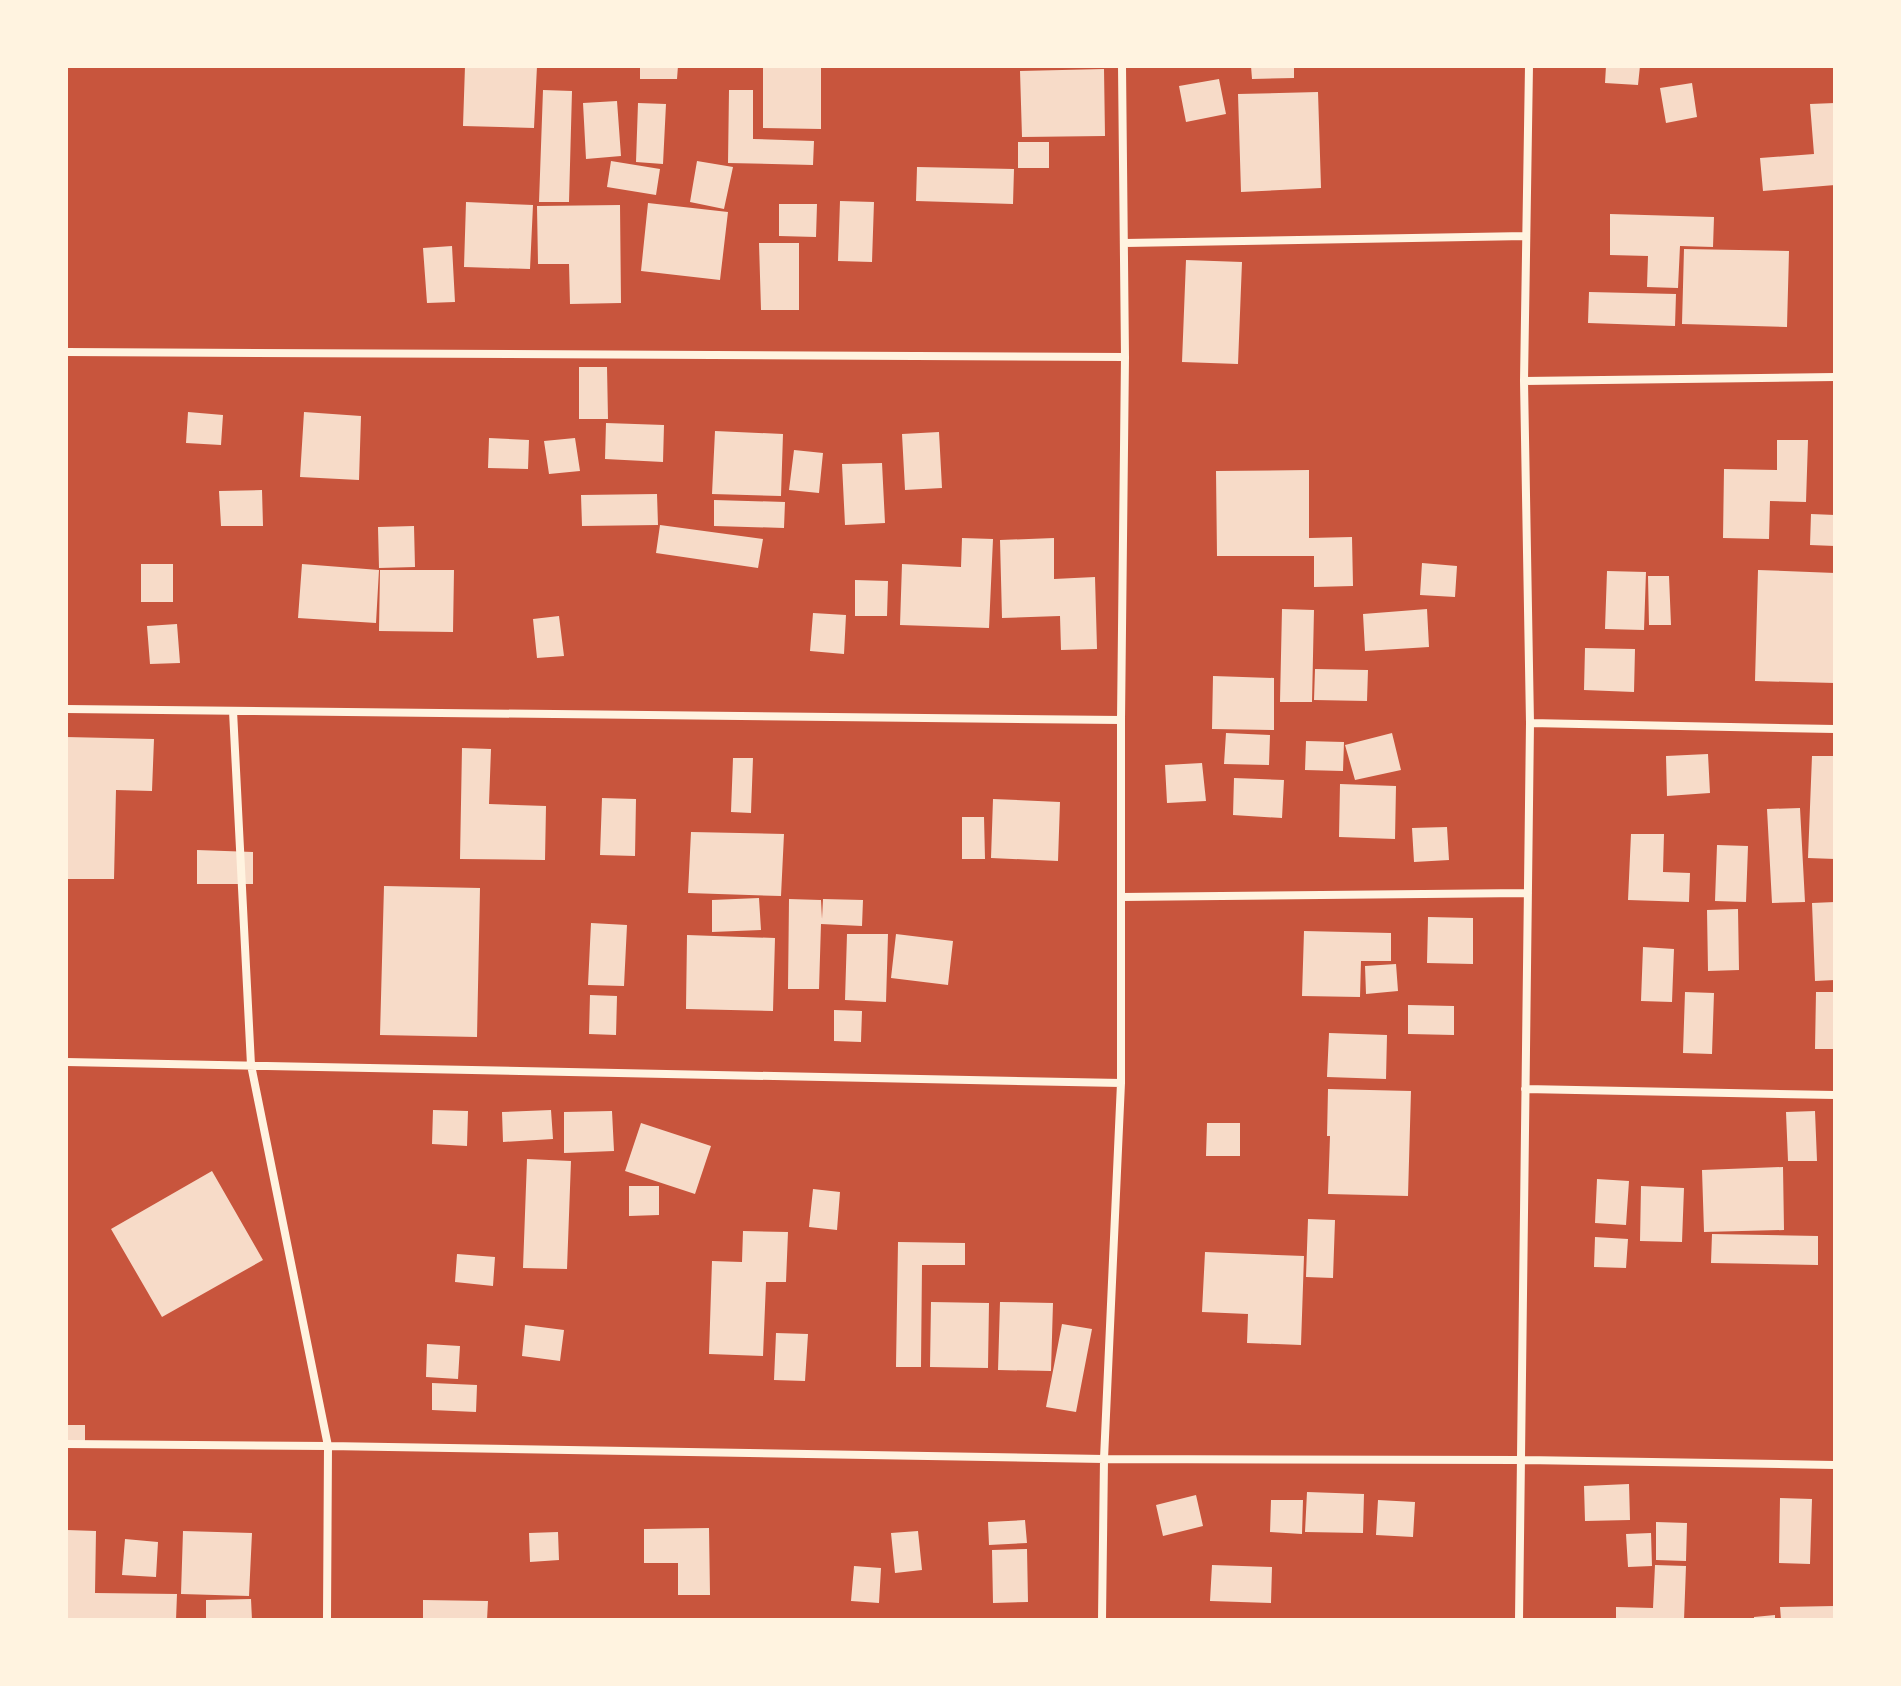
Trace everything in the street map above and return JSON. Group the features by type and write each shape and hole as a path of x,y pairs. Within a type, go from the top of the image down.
{"street":[{"path":"1102,1620 1104,1459 1121,1083 1125,357 1122,66"},
{"path":"1519,1620 1530,723 1524,381 1529,66"},
{"path":"1125,243 1526,236"},
{"path":"66,352 1125,357"},
{"path":"1524,381 1835,377"},
{"path":"66,709 1121,720"},
{"path":"233,711 251,1065 328,1446 327,1620"},
{"path":"1530,723 1835,729"},
{"path":"1121,897 1528,893"},
{"path":"66,1062 1121,1083"},
{"path":"1525,1089 1835,1095"},
{"path":"66,1444 1104,1459 1521,1460 1835,1465"}],"building":[{"path":"465,66 537,66 534,128 463,126"},
{"path":"640,66 678,66 677,79 640,79"},
{"path":"763,66 821,67 821,129 763,128"},
{"path":"1251,66 1294,66 1294,78 1252,79"},
{"path":"1606,66 1640,66 1638,85 1605,83"},
{"path":"1104,69 1105,136 1022,137 1020,71"},
{"path":"1219,79 1226,114 1186,122 1179,86"},
{"path":"1692,83 1697,117 1666,123 1660,88"},
{"path":"543,90 572,91 569,202 539,202"},
{"path":"729,90 753,90 753,139 814,141 813,165 728,163"},
{"path":"1318,92 1321,188 1241,192 1238,94"},
{"path":"617,101 621,156 586,159 583,103"},
{"path":"638,103 666,104 663,164 636,162"},
{"path":"1835,103 1835,185 1763,191 1760,158 1814,154 1810,104"},
{"path":"1018,142 1049,142 1049,168 1018,168"},
{"path":"611,161 660,169 656,195 607,187"},
{"path":"697,161 733,167 724,209 690,202"},
{"path":"917,167 1014,169 1013,204 916,201"},
{"path":"840,201 874,202 872,262 838,261"},
{"path":"466,202 533,205 530,269 464,267"},
{"path":"648,203 728,212 720,280 641,271"},
{"path":"779,204 817,204 816,237 779,236"},
{"path":"620,205 621,303 570,304 569,264 538,264 537,206"},
{"path":"1610,214 1714,217 1713,247 1680,246 1678,288 1647,287 1648,256 1610,255"},
{"path":"759,243 799,243 799,310 761,310"},
{"path":"452,246 455,302 427,303 423,248"},
{"path":"1684,249 1789,251 1787,327 1682,324"},
{"path":"1186,260 1242,262 1238,364 1182,362"},
{"path":"1589,292 1676,294 1675,326 1588,323"},
{"path":"579,367 607,367 608,419 579,419"},
{"path":"188,412 223,415 221,445 186,443"},
{"path":"304,412 361,416 359,480 300,477"},
{"path":"606,423 664,425 663,462 605,459"},
{"path":"715,431 783,434 781,496 712,494"},
{"path":"939,432 942,488 905,490 902,434"},
{"path":"489,438 529,440 528,469 488,468"},
{"path":"575,438 580,471 549,474 544,441"},
{"path":"1777,440 1808,440 1806,502 1770,501 1769,539 1723,538 1724,469 1777,470"},
{"path":"794,450 823,453 819,493 789,490"},
{"path":"882,463 885,523 845,525 842,464"},
{"path":"1309,470 1309,538 1352,537 1353,586 1314,587 1314,556 1217,556 1216,471"},
{"path":"262,490 263,526 221,526 219,491"},
{"path":"657,494 658,525 582,526 581,495"},
{"path":"714,500 785,502 784,528 714,526"},
{"path":"1811,514 1835,515 1835,546 1810,545"},
{"path":"660,525 763,539 758,568 656,553"},
{"path":"414,526 415,567 379,568 378,527"},
{"path":"962,538 993,539 989,628 900,625 902,564 961,567"},
{"path":"1054,538 1054,579 1095,577 1097,649 1061,650 1060,616 1002,618 1000,540"},
{"path":"1422,563 1457,566 1455,597 1420,595"},
{"path":"141,564 173,564 173,602 141,602"},
{"path":"302,564 379,570 376,623 298,618"},
{"path":"380,570 454,570 453,632 379,631"},
{"path":"1758,570 1835,573 1835,683 1755,681"},
{"path":"1607,571 1646,572 1644,630 1605,629"},
{"path":"1648,576 1669,576 1671,625 1649,625"},
{"path":"855,580 888,581 887,616 855,616"},
{"path":"1282,609 1314,610 1312,702 1280,702"},
{"path":"1427,609 1429,647 1365,651 1363,614"},
{"path":"813,613 846,615 844,654 810,651"},
{"path":"559,616 564,656 537,658 533,619"},
{"path":"177,624 180,663 150,664 147,626"},
{"path":"1585,648 1635,649 1634,692 1584,690"},
{"path":"1315,669 1368,670 1367,701 1314,700"},
{"path":"1213,676 1274,678 1274,730 1212,729"},
{"path":"1226,733 1270,735 1269,765 1224,764"},
{"path":"1392,733 1401,770 1355,780 1345,745"},
{"path":"66,737 154,739 152,791 116,790 114,879 66,879"},
{"path":"1306,741 1344,742 1343,771 1305,770"},
{"path":"462,748 491,749 489,804 546,806 545,860 460,859"},
{"path":"1708,754 1710,793 1667,796 1666,756"},
{"path":"1812,756 1835,756 1835,859 1808,858"},
{"path":"733,758 753,758 751,813 731,812"},
{"path":"1202,763 1206,801 1167,803 1165,765"},
{"path":"1234,778 1284,780 1282,818 1233,815"},
{"path":"1340,784 1396,786 1395,839 1339,837"},
{"path":"602,798 636,799 635,856 600,855"},
{"path":"993,799 1060,802 1058,861 991,858"},
{"path":"1800,808 1805,902 1772,903 1767,809"},
{"path":"962,817 984,817 985,859 962,859"},
{"path":"1447,827 1449,860 1414,862 1412,828"},
{"path":"691,832 784,834 781,896 688,893"},
{"path":"1631,834 1664,834 1663,872 1690,873 1689,902 1628,900"},
{"path":"1717,845 1748,846 1746,902 1715,901"},
{"path":"197,850 253,852 253,884 197,884"},
{"path":"384,886 480,888 477,1037 380,1035"},
{"path":"759,898 761,930 712,932 712,900"},
{"path":"789,899 821,900 822,919 823,899 863,900 862,926 821,924 819,989 788,989"},
{"path":"1835,902 1835,980 1815,981 1812,903"},
{"path":"1738,909 1739,970 1708,971 1707,910"},
{"path":"1428,917 1473,918 1473,964 1427,963"},
{"path":"591,923 627,925 624,986 588,985"},
{"path":"1304,931 1391,933 1391,961 1361,961 1360,997 1302,996"},
{"path":"847,934 888,934 886,1002 845,1000"},
{"path":"896,934 953,941 948,985 891,978"},
{"path":"687,935 775,938 773,1011 686,1009"},
{"path":"1643,947 1674,949 1672,1002 1641,1001"},
{"path":"1396,964 1398,991 1366,994 1365,966"},
{"path":"1685,992 1714,993 1712,1054 1683,1053"},
{"path":"1816,992 1835,992 1835,1049 1815,1049"},
{"path":"590,995 617,996 616,1035 589,1034"},
{"path":"1408,1005 1454,1006 1454,1035 1408,1034"},
{"path":"834,1010 862,1011 861,1042 834,1041"},
{"path":"1329,1033 1387,1035 1386,1079 1327,1077"},
{"path":"1328,1089 1411,1091 1408,1196 1328,1194"},
{"path":"433,1110 468,1111 467,1146 432,1144"},
{"path":"551,1110 553,1139 503,1142 502,1112"},
{"path":"612,1111 614,1151 564,1153 564,1112"},
{"path":"1815,1111 1817,1161 1788,1161 1786,1112"},
{"path":"641,1123 711,1146 695,1194 625,1171"},
{"path":"1207,1123 1240,1123 1240,1156 1206,1156"},
{"path":"527,1159 571,1161 567,1269 523,1268"},
{"path":"1783,1167 1784,1230 1704,1232 1702,1170"},
{"path":"212,1171 263,1260 162,1317 111,1229"},
{"path":"1597,1179 1629,1181 1626,1225 1595,1223"},
{"path":"629,1186 659,1186 659,1215 629,1216"},
{"path":"1641,1186 1684,1188 1682,1242 1640,1241"},
{"path":"813,1189 840,1192 837,1230 809,1227"},
{"path":"1308,1219 1335,1220 1333,1278 1306,1277"},
{"path":"743,1231 788,1232 786,1282 766,1282 763,1356 709,1354 712,1261 742,1262"},
{"path":"1712,1234 1818,1236 1818,1265 1711,1263"},
{"path":"1595,1237 1628,1239 1626,1268 1594,1267"},
{"path":"898,1242 965,1243 965,1265 922,1265 921,1367 896,1367"},
{"path":"1205,1252 1304,1256 1301,1345 1247,1343 1248,1314 1202,1312"},
{"path":"457,1254 495,1257 493,1286 455,1282"},
{"path":"931,1302 989,1303 988,1368 930,1367"},
{"path":"1000,1302 1053,1303 1051,1371 998,1370"},
{"path":"1062,1324 1092,1329 1076,1412 1046,1407"},
{"path":"525,1325 564,1330 560,1361 522,1356"},
{"path":"776,1333 808,1334 805,1381 774,1380"},
{"path":"427,1344 460,1346 458,1379 426,1377"},
{"path":"432,1383 477,1385 476,1412 432,1410"},
{"path":"66,1425 85,1425 85,1443 66,1443"},
{"path":"1629,1484 1630,1520 1585,1521 1584,1486"},
{"path":"1307,1492 1364,1494 1363,1533 1305,1532"},
{"path":"1196,1495 1203,1526 1163,1536 1156,1505"},
{"path":"1780,1498 1812,1499 1810,1564 1779,1563"},
{"path":"1271,1500 1303,1500 1302,1534 1270,1532"},
{"path":"1378,1500 1415,1502 1413,1537 1376,1535"},
{"path":"1025,1520 1027,1543 989,1545 988,1522"},
{"path":"1656,1522 1687,1523 1686,1561 1656,1560"},
{"path":"709,1528 710,1595 678,1595 678,1563 644,1563 644,1529"},
{"path":"67,1530 96,1531 95,1593 177,1594 176,1620 66,1620"},
{"path":"183,1531 252,1533 249,1596 181,1594"},
{"path":"918,1531 922,1570 895,1573 891,1533"},
{"path":"558,1532 559,1560 530,1562 529,1533"},
{"path":"1651,1533 1652,1566 1628,1567 1626,1534"},
{"path":"125,1539 158,1542 156,1577 122,1575"},
{"path":"1027,1549 1028,1602 993,1603 992,1550"},
{"path":"1212,1565 1272,1567 1271,1603 1210,1601"},
{"path":"1655,1565 1686,1566 1684,1620 1616,1620 1616,1607 1653,1608"},
{"path":"854,1566 881,1568 879,1603 851,1601"},
{"path":"251,1599 252,1620 206,1620 206,1600"},
{"path":"423,1600 488,1601 487,1620 423,1620"},
{"path":"1835,1606 1835,1620 1781,1620 1780,1607"},
{"path":"1775,1615 1775,1620 1754,1620 1754,1617"}]}
